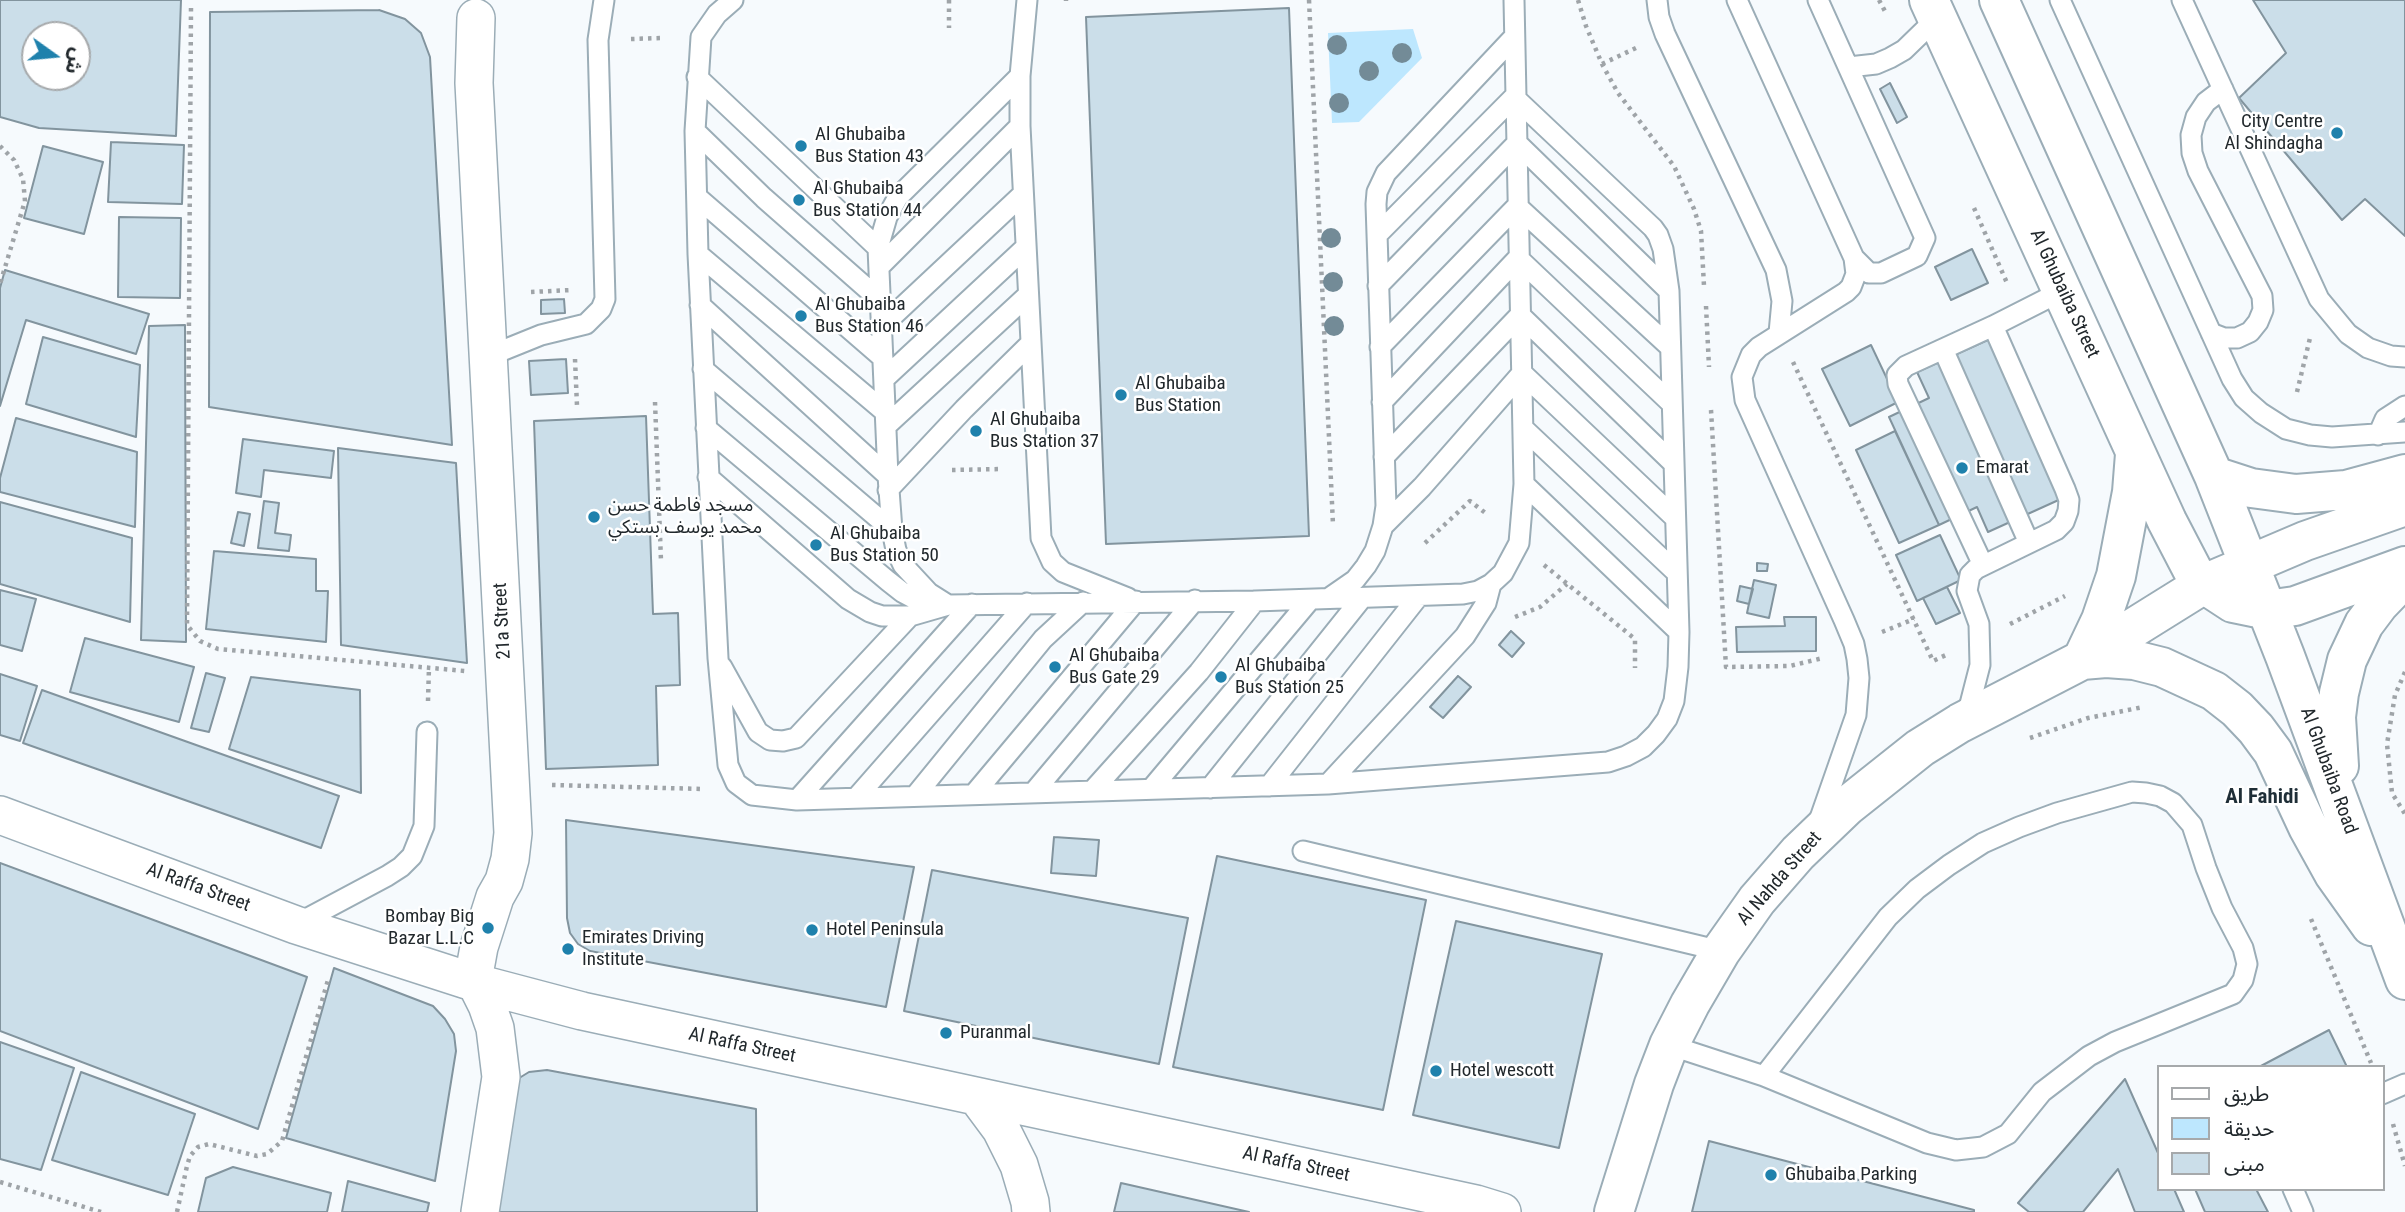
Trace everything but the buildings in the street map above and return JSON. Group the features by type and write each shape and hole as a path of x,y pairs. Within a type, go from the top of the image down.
{"street":[{"path":"1999,0 2214,476 2249,564"},
{"name":"21a Street","path":"475,6 474,83 513,833 510,859 479,947 475,969 476,983 495,1028 500,1077 480,1212"},
{"name":"Al Ghubaiba Street","path":"1933,9 2184,556 2204,584"},
{"path":"2082,660 2101,620 2116,576 2132,492 2135,451"},
{"path":"2214,476 2251,488 2296,494 2346,490 2405,474"},
{"path":"2204,584 2305,541 2405,506"},
{"name":"Al Ghubaiba Road","path":"2249,564 2401,970"},
{"path":"2204,584 2233,603 2267,611 2295,606 2405,566"},
{"path":"2344,814 2336,717 2347,660 2364,624 2378,604 2405,577"},
{"name":"Al Nahda Street","path":"1614,1212 1641,1122 1669,1045 1689,1004 1721,951 1757,900 1813,838 1883,776 1920,748 1960,723 2082,660 2204,584"},
{"path":"2082,660 2134,660 2162,667 2214,691 2237,709 2273,752 2308,827 2334,874 2401,970"},
{"name":"Al Raffa Street","path":"0,815 296,925 476,983 595,1014 1463,1201 1502,1212"},
{"path":"978,1098 1001,1129 1019,1165 1031,1212"}],"lane":[{"path":"489,356 541,335 586,324 601,309 605,299 598,40 604,0"},
{"path":"733,0 717,14 701,37 695,131 698,254 718,658 728,765 736,783 743,790 762,797 797,800 1328,784 1608,762 1643,747 1667,719 1674,701 1679,632 1669,291 1663,249 1653,228 1514,97"},
{"path":"1027,0 1020,76 1020,126 1041,538 1052,562 1063,572 1136,601"},
{"path":"708,477 848,599 882,616 910,616 940,607 971,604 1418,597 1463,594 1492,584 1503,573 1519,543 1524,484 1514,0"},
{"path":"1657,0 1665,34 1776,270 1782,301 1779,333"},
{"path":"1737,0 1854,258 1856,274 1851,287 1779,333 1751,355 1745,365 1741,388 1854,644 1859,678 1856,715 1813,838"},
{"path":"1818,0 1925,238 1917,256 1881,272 1869,273 1854,258"},
{"path":"2060,0 2232,379 2244,398 2280,425 2310,435 2332,437 2405,432"},
{"path":"2182,0 2319,299 2348,334 2368,348 2390,356 2405,357"},
{"path":"1849,68 1876,64 1904,50 1933,9"},
{"path":"1151,789 1319,599 1355,580 1375,551 1386,506 1377,192 1386,173 1514,37"},
{"path":"940,607 903,565 896,550 892,530 879,258 887,217 898,197 1020,76"},
{"path":"697,77 879,258"},
{"path":"2211,333 2224,338 2237,338 2250,332 2259,322 2263,310 2262,296 2198,171 2192,153 2191,135 2196,117 2206,102 2223,89"},
{"path":"1377,234 1514,97"},
{"path":"879,258 1020,126"},
{"path":"695,131 764,198 880,300"},
{"path":"1378,286 1517,143"},
{"path":"1517,143 1669,291"},
{"path":"882,326 1023,194"},
{"path":"697,197 883,358"},
{"path":"1517,206 1670,346"},
{"path":"1380,347 1517,206"},
{"path":"884,379 1026,247"},
{"path":"698,254 885,419"},
{"path":"1382,402 1518,258"},
{"path":"1518,258 1672,404"},
{"path":"1983,565 1897,375 1902,368 1993,326 2062,290"},
{"path":"885,419 1028,295"},
{"path":"701,305 888,483"},
{"path":"1384,457 1520,315"},
{"path":"1520,315 1673,463"},
{"path":"1960,723 1970,705 1980,665 1979,624 1968,598 1967,582 1970,575 1983,565 2056,530 2064,522 2069,500 1993,326"},
{"path":"888,483 1031,343"},
{"path":"1943,349 2029,543"},
{"path":"703,369 892,530"},
{"path":"1522,373 1675,518"},
{"path":"1383,526 1422,487 1522,373"},
{"path":"2378,435 2385,419 2405,406"},
{"path":"706,428 902,592 940,607"},
{"path":"1523,428 1677,573"},
{"path":"1524,484 1679,632"},
{"path":"1328,784 1465,636 1486,603 1492,584"},
{"path":"1269,786 1418,597"},
{"path":"1210,788 1362,598"},
{"path":"1033,793 1195,600"},
{"path":"974,794 1136,601"},
{"path":"1092,791 1199,671 1255,601"},
{"path":"915,796 1043,639 1083,602"},
{"path":"856,798 1027,603"},
{"path":"797,800 971,604"},
{"path":"718,658 758,732 770,740 783,741 796,738 806,729 910,616"},
{"path":"296,925 387,876 412,856 424,826 427,732"},
{"path":"1669,1045 1764,1076 1927,1143 1956,1150 1983,1147 2008,1134 2042,1093 2089,1056 2141,1030 2233,994 2243,980 2247,964 2243,948 2214,888 2192,825 2173,803 2160,796 2132,792 2057,813 1983,843 1917,889 1888,917 1764,1076"},
{"path":"1303,851 1721,951"},
{"path":"2384,1093 2405,1084"},
{"path":"2294,1191 2303,1212"}],"path":[{"path":"949,0 949,28"},
{"path":"1309,0 1333,525"},
{"path":"191,8 187,625 200,641 218,649 466,671"},
{"path":"0,146 14,160 19,170 23,179 25,201 0,284"},
{"path":"2297,392 2311,334"},
{"path":"655,402 661,561"},
{"path":"2405,674 2395,695 2387,744 2392,793 2405,814"},
{"path":"2020,742 2088,718 2150,706"},
{"path":"543,785 743,790"},
{"path":"2309,913 2372,1065"},
{"path":"177,1212 190,1156 198,1147 209,1144 257,1156 267,1154 282,1141 340,938"},
{"path":"0,1182 101,1212"}],"green space":[{"path":"1413,29 1422,58 1359,122 1332,123 1328,33"}],"place":[{"name":"City Centre Al Shindagha","path":"2337,133"},
{"name":"Al Ghubaiba Bus Station 43","path":"801,146"},
{"name":"Al Ghubaiba Bus Station 44","path":"799,200"},
{"name":"Al Ghubaiba Bus Station 46","path":"801,316"},
{"name":"Al Ghubaiba Bus Station","path":"1121,395"},
{"name":"Al Ghubaiba Bus Station 37","path":"976,431"},
{"name":"Emarat","path":"1962,468"},
{"name":"مسجد فاطمة حسن محمد يوسف بستكي","path":"594,517"},
{"name":"Al Ghubaiba Bus Station 50","path":"816,545"},
{"name":"Al Ghubaiba Bus Gate 29","path":"1055,667"},
{"name":"Al Ghubaiba Bus Station 25","path":"1221,677"},
{"name":"Bombay Big Bazar L.L.C","path":"488,928"},
{"name":"Hotel Peninsula","path":"812,930"},
{"name":"Emirates Driving Institute","path":"568,949"},
{"name":"Puranmal","path":"946,1033"},
{"name":"Hotel wescott","path":"1436,1071"},
{"name":"Ghubaiba Parking","path":"1771,1175"}],"district":[{"name":"Al Fahidi","path":"2262,798"}]}
